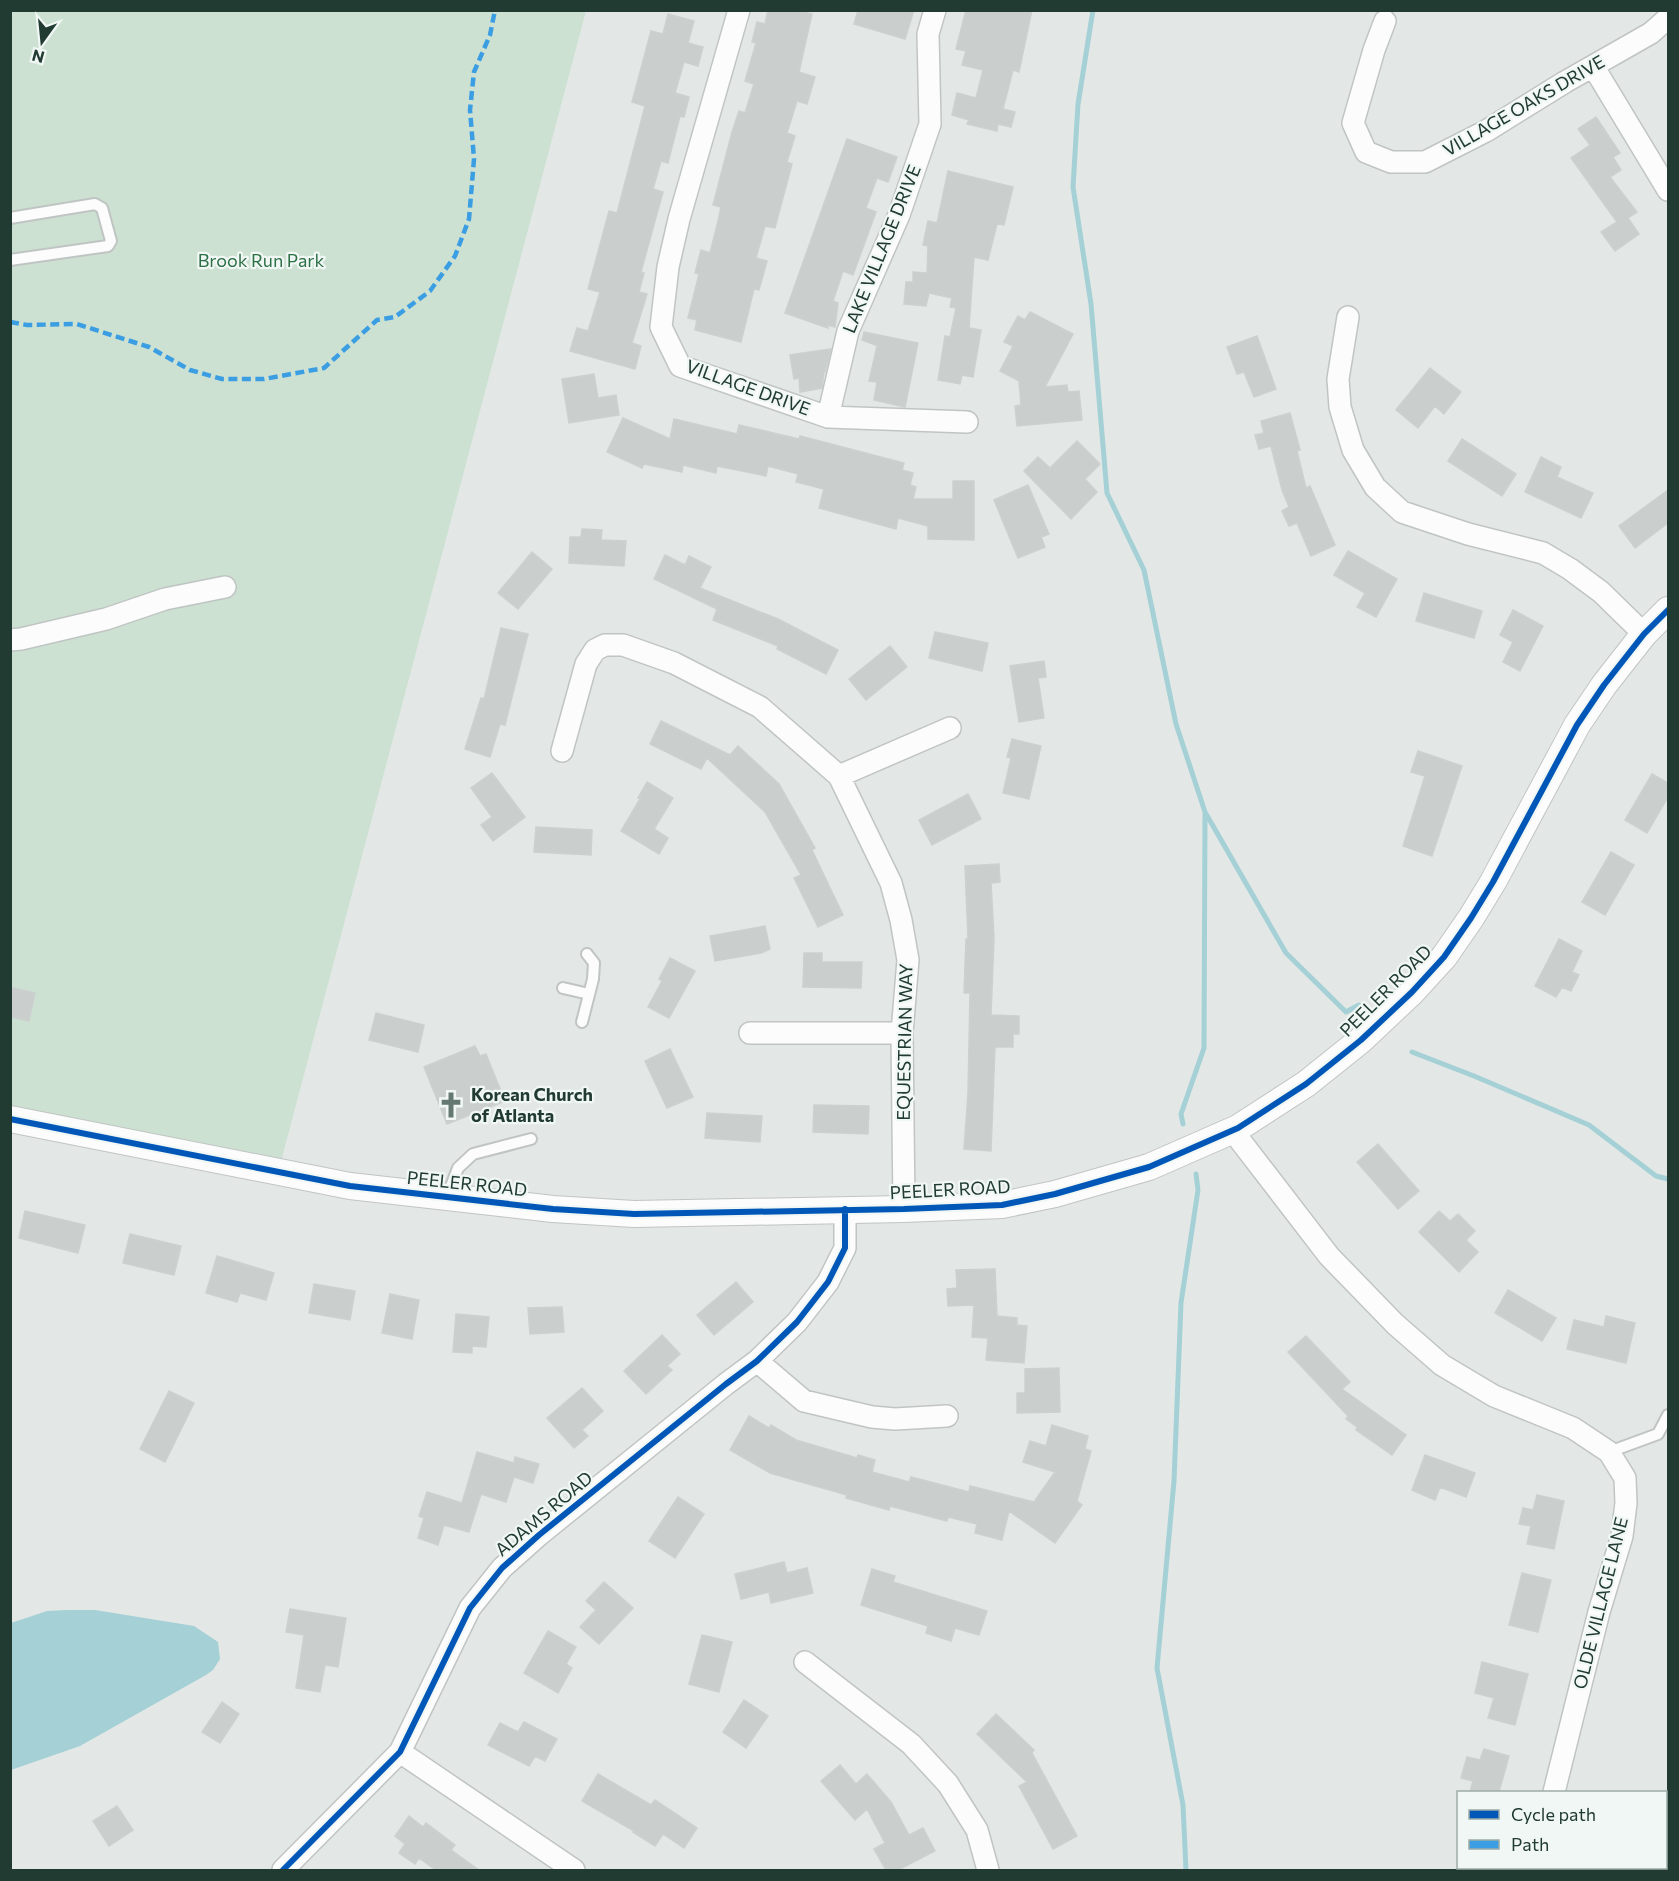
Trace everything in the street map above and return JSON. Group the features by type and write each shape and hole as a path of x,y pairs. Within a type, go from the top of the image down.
{"street":[{"name":"VILLAGE DRIVE","path":"739,10 679,219 668,267 661,327 680,366 828,417 967,422"},
{"name":"LAKE VILLAGE DRIVE","path":"828,417 848,331 899,215 930,124 928,33 934,10"},
{"name":"VILLAGE OAKS DRIVE","path":"1385,21 1374,50 1353,123 1366,152 1391,162 1425,162 1486,130 1651,33 1668,18"},
{"path":"1593,66 1668,190"},
{"path":"1348,317 1338,379 1340,407 1353,450 1376,487 1402,512 1468,534 1543,553 1601,592 1644,634"},
{"path":"10,640 106,620 165,599 225,587"},
{"name":"PEELER ROAD","path":"10,1119 350,1186 553,1209 634,1214 1002,1205 1056,1194 1149,1167 1238,1128 1306,1084 1361,1040 1412,992 1444,957 1471,918 1493,882 1577,725 1604,684 1644,634 1668,610"},
{"name":"EQUESTRIAN WAY","path":"562,751 586,664 595,650 605,645 623,645 674,663 760,707 839,776 891,883 908,960 902,1033 904,1209"},
{"path":"839,776 950,729"},
{"path":"750,1033 902,1033"},
{"name":"OLDE VILLAGE LANE","path":"1238,1128 1239,1139 1329,1256 1395,1324 1442,1365 1494,1396 1573,1428 1609,1452 1625,1478 1626,1503 1622,1536 1599,1612 1554,1791"},
{"name":"ADAMS ROAD","path":"283,1870 400,1752 470,1608 502,1568 539,1535 757,1361 797,1322 828,1282 845,1248 845,1209"},
{"path":"757,1361 804,1401 872,1418 947,1416"},
{"path":"805,1662 911,1744 948,1784 977,1830 988,1870"},
{"path":"400,1752 574,1870"}],"lane":[{"path":"10,218 95,204 102,208 111,241 108,246 10,260"},
{"path":"582,1022 594,963 588,954"},
{"path":"562,988 589,994"},
{"path":"447,1198 458,1168 473,1154 531,1139"},
{"path":"1609,1452 1658,1434 1668,1415"}],"green space":[{"name":"Brook Run Park","path":"10,11 586,11 279,1169 11,1115"}],"water":[{"path":"95,1610 194,1626 218,1642 220,1659 213,1670 206,1675 80,1746 11,1770 11,1623 47,1611"}],"building":[{"path":"768,10 797,10 812,14 799,72 815,77 807,104 797,101 787,133 795,136 787,162 792,164 775,228 765,226 756,258 767,261 759,290 754,289 741,342 695,330 697,320 688,318 699,274 695,273 701,250 710,253 718,221 721,207 713,205 732,132 739,111 745,113 754,84 745,81 756,43 752,42 757,22 765,24"},
{"path":"858,10 914,10 905,39 854,24"},
{"path":"966,10 1032,10 1019,72 1013,70 1003,109 1015,112 1011,127 998,124 997,131 967,124 969,120 952,115 957,93 976,98 983,70 962,65 966,51 956,49"},
{"path":"668,14 694,21 688,43 703,47 698,66 684,62 675,93 689,97 684,117 680,116 668,163 661,161 653,189 663,192 641,272 644,273 639,292 647,294 632,343 641,346 635,369 570,351 577,328 588,331 600,292 588,289 609,211 617,213 645,106 632,102 651,31 663,34"},
{"path":"1596,117 1620,153 1613,157 1621,170 1610,177 1637,212 1628,218 1639,234 1615,251 1601,232 1617,222 1571,158 1590,145 1578,129"},
{"path":"847,139 897,157 888,182 877,178 866,208 876,212 853,275 843,271 833,301 838,303 835,327 827,325 828,328 785,313"},
{"path":"948,171 1013,187 1004,225 997,224 988,260 974,257 969,328 981,330 973,377 962,375 960,384 938,380 945,336 950,337 956,308 950,307 952,298 929,293 926,306 904,304 906,282 913,282 913,272 927,273 928,246 923,245 928,221 937,223"},
{"path":"1030,312 1073,334 1045,387 1067,385 1068,392 1079,391 1082,420 1017,426 1015,406 1021,405 1019,381 1000,371 1013,346 1004,342 1018,316 1025,320"},
{"path":"864,332 918,343 905,407 874,400 877,382 869,381 877,346 881,347 862,340"},
{"path":"1257,336 1276,389 1254,397 1244,372 1237,374 1227,347"},
{"path":"831,349 822,388 800,392 799,378 794,379 790,355"},
{"path":"1430,368 1461,392 1444,414 1435,406 1418,428 1396,410"},
{"path":"594,374 598,398 616,395 619,415 569,423 562,379"},
{"path":"1290,413 1300,450 1297,451 1306,488 1310,486 1335,545 1311,556 1297,523 1289,526 1282,511 1289,507 1282,490 1271,446 1259,449 1255,435 1264,433 1261,421"},
{"path":"623,418 670,439 674,419 737,434 739,425 799,439 800,436 904,463 902,470 913,473 910,485 916,487 913,499 953,499 953,481 974,481 974,540 928,539 928,526 898,518 896,529 819,508 824,489 796,482 798,474 768,466 766,476 717,466 716,473 683,465 682,472 644,464 642,468 607,452"},
{"path":"1462,439 1516,474 1502,496 1448,461"},
{"path":"1077,441 1100,464 1085,479 1097,492 1071,519 1024,471 1038,457 1050,468"},
{"path":"1541,457 1561,467 1557,477 1593,493 1581,518 1525,492"},
{"path":"1028,485 1049,534 1041,537 1045,547 1018,558 994,500"},
{"path":"1668,490 1668,523 1635,548 1619,526"},
{"path":"582,529 602,530 601,540 626,541 624,566 569,563 570,537 581,537"},
{"path":"1348,551 1397,579 1376,617 1357,607 1365,593 1334,575"},
{"path":"532,552 552,569 518,609 498,593"},
{"path":"665,555 685,565 689,556 711,567 700,588 778,619 838,650 826,674 777,649 778,646 713,620 717,609 654,579"},
{"path":"1424,593 1482,611 1474,638 1416,621"},
{"path":"1513,610 1543,626 1520,671 1503,662 1513,642 1500,635"},
{"path":"501,628 528,634 505,725 500,724 490,757 465,749 481,698 484,699"},
{"path":"935,632 988,643 982,671 929,658"},
{"path":"890,646 907,667 866,700 849,679"},
{"path":"1044,661 1046,677 1038,678 1044,718 1019,722 1010,666"},
{"path":"661,721 730,755 738,746 779,784 815,848 812,850 843,915 818,927 794,878 801,875 765,812 707,758 701,769 650,744"},
{"path":"1012,739 1041,746 1029,799 1003,793 1011,758 1007,757"},
{"path":"1418,751 1462,766 1432,856 1403,846 1425,776 1411,772"},
{"path":"492,773 525,817 493,841 481,825 492,817 471,788"},
{"path":"1652,774 1668,783 1668,797 1647,833 1625,820"},
{"path":"647,782 673,798 654,829 668,838 659,854 621,831"},
{"path":"968,794 981,819 932,845 919,820"},
{"path":"536,827 592,830 591,855 534,852"},
{"path":"1611,852 1634,865 1605,915 1582,902"},
{"path":"999,864 1000,882 991,883 994,938 991,1015 1019,1016 1019,1034 1013,1034 1013,1047 995,1047 991,1151 964,1149 968,1093 970,993 964,993 966,939 968,939 965,866"},
{"path":"765,926 770,949 761,953 715,961 710,936"},
{"path":"1559,939 1582,951 1572,972 1579,975 1571,991 1562,987 1556,997 1535,986"},
{"path":"804,953 822,953 822,962 862,962 861,988 803,987"},
{"path":"670,958 695,971 669,1018 648,1007 662,981 659,979"},
{"path":"10,987 35,993 29,1021 10,1017"},
{"path":"376,1013 424,1025 418,1052 369,1040"},
{"path":"475,1046 480,1056 486,1054 505,1101 447,1124 424,1067"},
{"path":"670,1049 693,1097 667,1108 645,1061"},
{"path":"814,1105 869,1106 868,1134 813,1132"},
{"path":"707,1113 762,1116 760,1142 705,1138"},
{"path":"1378,1144 1419,1191 1398,1209 1357,1162"},
{"path":"25,1211 85,1225 78,1253 19,1238"},
{"path":"1439,1211 1450,1221 1458,1214 1475,1231 1466,1240 1478,1252 1459,1272 1419,1232"},
{"path":"130,1234 181,1246 174,1275 123,1263"},
{"path":"217,1256 274,1273 266,1300 240,1293 237,1302 206,1293"},
{"path":"995,1269 997,1316 1017,1318 1017,1325 1027,1326 1024,1363 986,1360 988,1338 972,1337 974,1305 948,1306 947,1289 957,1288 956,1270"},
{"path":"736,1282 753,1302 714,1335 697,1315"},
{"path":"314,1284 355,1291 350,1320 309,1313"},
{"path":"1508,1290 1556,1318 1542,1341 1495,1313"},
{"path":"390,1294 419,1300 412,1339 382,1333"},
{"path":"562,1307 564,1332 530,1334 528,1308"},
{"path":"456,1314 489,1317 486,1347 472,1346 472,1353 453,1352"},
{"path":"1606,1316 1635,1323 1626,1363 1567,1349 1574,1320 1604,1327"},
{"path":"662,1335 680,1354 667,1366 672,1370 646,1394 624,1371"},
{"path":"1306,1336 1350,1382 1342,1389 1406,1435 1392,1455 1356,1430 1357,1427 1346,1419 1348,1416 1288,1352"},
{"path":"1059,1368 1060,1412 1017,1413 1017,1393 1025,1393 1025,1369"},
{"path":"582,1388 603,1411 582,1430 588,1436 574,1448 547,1418"},
{"path":"169,1391 194,1403 165,1462 140,1449"},
{"path":"749,1416 769,1428 771,1425 796,1440 857,1458 858,1455 875,1460 872,1472 909,1482 911,1477 969,1492 970,1486 1034,1502 1055,1472 1023,1462 1030,1441 1046,1446 1052,1425 1088,1436 1085,1449 1091,1451 1077,1501 1082,1505 1055,1543 1009,1511 1002,1540 975,1533 977,1524 948,1517 947,1521 890,1506 889,1510 846,1498 847,1495 770,1473 730,1450"},
{"path":"477,1452 514,1463 515,1457 539,1464 533,1483 514,1477 506,1502 481,1494 469,1532 444,1525 438,1545 418,1538 424,1518 419,1516 427,1492 462,1503"},
{"path":"1425,1455 1475,1473 1466,1497 1440,1487 1435,1500 1412,1490"},
{"path":"1537,1495 1564,1501 1554,1549 1527,1544 1531,1526 1519,1524 1523,1508 1533,1510"},
{"path":"678,1497 704,1514 675,1558 649,1541"},
{"path":"784,1562 787,1573 807,1568 813,1593 771,1603 769,1592 741,1599 735,1574"},
{"path":"872,1569 895,1576 893,1582 987,1611 979,1635 955,1628 951,1641 926,1633 928,1626 861,1605"},
{"path":"1522,1573 1551,1580 1538,1632 1509,1625"},
{"path":"604,1582 633,1608 599,1644 580,1627 596,1610 586,1601"},
{"path":"290,1609 346,1618 338,1667 325,1665 320,1692 296,1688 304,1635 286,1632"},
{"path":"548,1631 576,1647 566,1664 572,1668 558,1693 524,1673"},
{"path":"702,1635 732,1642 719,1692 689,1684"},
{"path":"1482,1662 1528,1674 1515,1725 1488,1718 1494,1698 1475,1693"},
{"path":"744,1700 768,1716 746,1748 723,1732"},
{"path":"222,1702 239,1714 220,1743 202,1732"},
{"path":"996,1714 1034,1750 1032,1753 1077,1836 1053,1849 1019,1786 1027,1782 977,1734"},
{"path":"524,1722 557,1739 545,1761 535,1756 529,1766 488,1745 500,1723 518,1732"},
{"path":"1484,1749 1509,1756 1499,1791 1470,1791 1473,1781 1461,1778 1467,1757 1480,1760"},
{"path":"840,1765 856,1784 867,1774 891,1802 909,1835 923,1828 935,1851 898,1870 886,1870 874,1849 885,1843 867,1809 855,1820 821,1781"},
{"path":"598,1774 651,1805 655,1800 697,1828 684,1848 663,1834 655,1846 582,1801"},
{"path":"117,1806 133,1830 109,1846 93,1821"},
{"path":"409,1816 423,1827 426,1823 455,1845 451,1850 479,1870 436,1870 419,1858 415,1864 399,1853 405,1844 395,1836"}],"waterway":[{"path":"1093,10 1078,104 1073,187 1091,304 1107,493 1144,570 1176,724 1205,812 1286,953 1346,1012 1359,1005"},
{"path":"1183,1124 1181,1114 1204,1048 1205,814"},
{"path":"1412,1052 1589,1125 1656,1176 1668,1179"},
{"path":"1186,1870 1183,1805 1157,1668 1174,1481 1181,1303 1198,1190 1196,1174"}],"marked path":[{"path":"10,322 27,325 77,324 149,347 190,370 222,379 264,379 324,368 377,320 395,317 430,291 455,256 469,219 474,159 470,110 474,72 490,35 495,10"}],"cycle path":[{"path":"10,1119 350,1186 553,1209 634,1214 1002,1205 1055,1194 1149,1167 1238,1128 1306,1084 1361,1040 1412,992 1444,957 1471,918 1493,882 1577,725 1604,685 1644,634 1668,610"},
{"path":"283,1870 400,1752 470,1608 502,1568 539,1535 757,1361 797,1322 828,1282 845,1248 845,1209"}],"place":[{"name":"Korean Church of Atlanta","path":"451,1105"}]}
